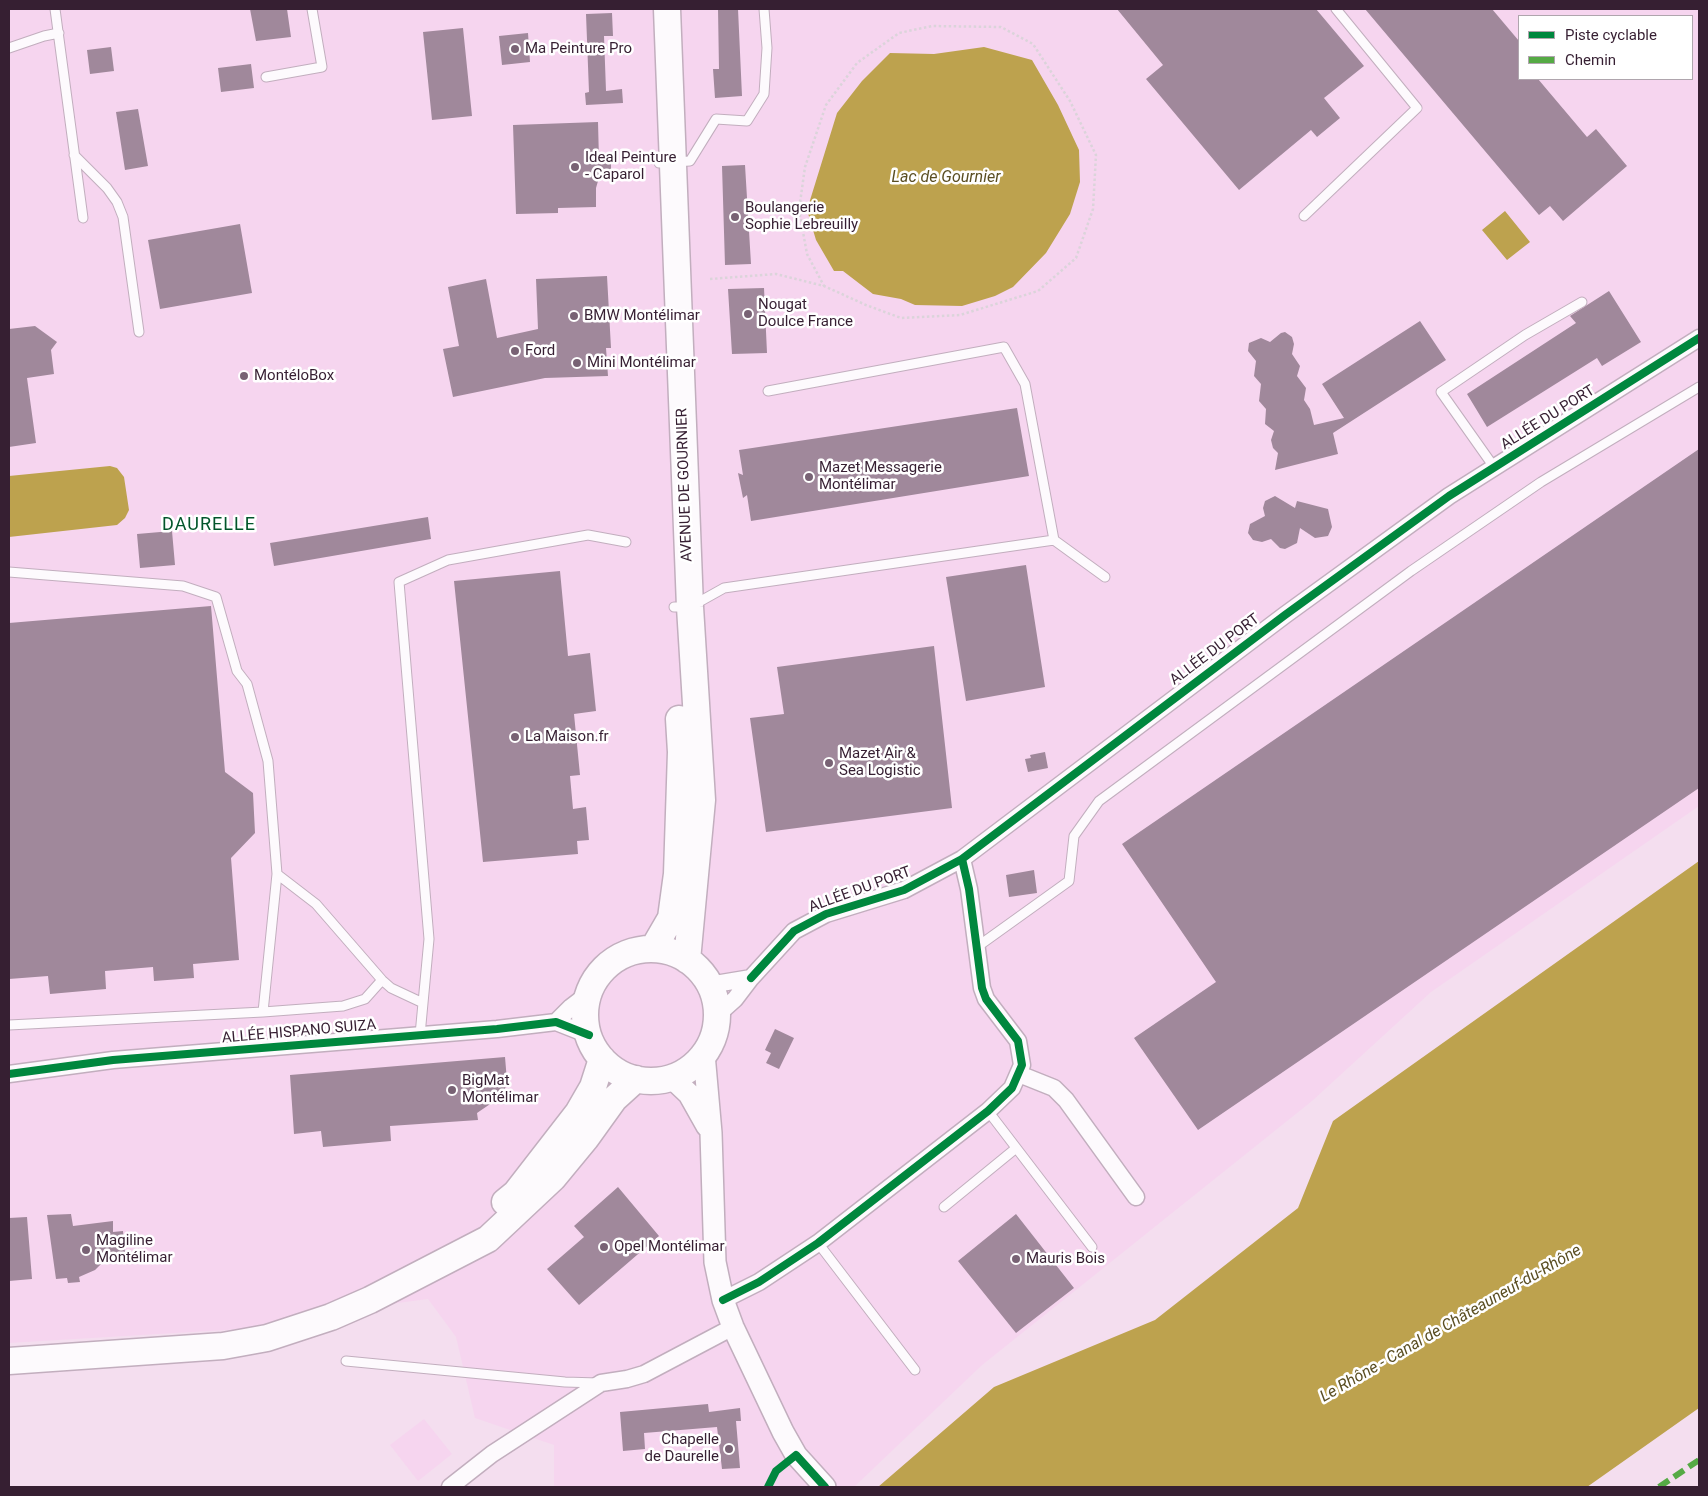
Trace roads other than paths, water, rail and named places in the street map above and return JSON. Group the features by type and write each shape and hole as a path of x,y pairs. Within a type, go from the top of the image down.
{"main road":[{"name":"AVENUE DE GOURNIER","path":"652,9 666,163"},
{"name":"AVENUE DE GOURNIER","path":"653,949 671,918 679,845 681,752 682,607 666,163 667,9"},
{"name":"AVENUE DE GOURNIER","path":"682,607 702,800 687,960"},
{"path":"653,949 677,954 687,960 700,972 709,985 715,1000 716,1016 712,1038 704,1054 693,1066 671,1078 656,1081 636,1079 612,1068 602,1059 588,1035 585,1018 588,994 600,973 618,958 641,950 653,949"},
{"path":"370,1300 475,1228 516,1192 578,1113 592,1088 602,1059"},
{"path":"9,1361 223,1346 267,1338 331,1317 370,1300 488,1239 553,1178 586,1138 614,1099 636,1079"}],"street":[{"name":"ALLÉE DU PORT","path":"716,1016 735,999 750,978 794,931 826,914 894,894 938,874 962,859 1285,615 1449,496 1699,338"},
{"path":"723,1300 760,1282 818,1242 988,1111 1012,1088 1022,1065 1018,1041 986,999 982,988 969,889 962,859"},
{"path":"709,985 750,978"},
{"path":"556,1022 588,994"},
{"name":"ALLÉE HISPANO SUIZA","path":"9,1074 113,1060 556,1022 588,1035"},
{"path":"704,1054 711,1133 715,1262 723,1300 733,1327 796,1455 825,1487"},
{"path":"1019,1074 1054,1088 1066,1100 1136,1197"},
{"path":"671,1078 689,1094 711,1133"},
{"path":"450,1487 492,1454 601,1383 644,1374 733,1327"}],"lane":[{"path":"54,9 59,34 83,218"},
{"path":"266,77 322,66 312,9"},
{"path":"666,163 690,161 716,119 747,121 764,94 767,48 764,9"},
{"path":"1304,216 1417,108 1336,9"},
{"path":"9,48 44,36 59,34"},
{"path":"74,156 107,188 117,202 123,217 139,332"},
{"path":"1494,468 1440,392 1525,335 1582,302"},
{"path":"768,391 1004,347 1025,384 1054,540 1105,577"},
{"path":"977,947 1069,881 1074,836 1099,801 1460,538 1541,482 1699,387"},
{"path":"420,1035 430,939 398,582 448,560 588,535 626,542"},
{"path":"682,607 724,588 1054,540"},
{"path":"9,572 183,586 216,597 238,671 247,684 268,761 277,874 262,1012"},
{"path":"277,874 316,904 391,988 423,1003"},
{"path":"9,1025 343,1006 365,999 382,980"},
{"path":"988,1111 1015,1149 1092,1247"},
{"path":"944,1207 1015,1149"},
{"path":"818,1242 915,1370"},
{"path":"346,1361 565,1382 601,1383"}],"water":[{"name":"Lac de Gournier","path":"984,47 1032,60 1058,105 1079,150 1080,182 1070,214 1046,253 1013,287 995,296 962,306 915,305 901,299 873,294 843,271 834,271 816,240 807,210 837,113 862,81 890,53 934,54"},
{"path":"1505,211 1530,242 1507,260 1482,230"},
{"path":"110,466 117,468 124,477 129,510 125,518 117,525 9,537 9,476"},
{"name":"Le Rhône - Canal de Châteauneuf-du-Rhône","path":"1699,861 1699,1408 1587,1487 878,1487 994,1387 1155,1320 1298,1208 1333,1121"}],"place":[{"name":"Ma Peinture Pro","path":"515,49"},
{"name":"Ideal Peinture - Caparol","path":"575,167"},
{"name":"Boulangerie Sophie Lebreuilly","path":"735,217"},
{"name":"Nougat Doulce France","path":"748,314"},
{"name":"BMW Montélimar","path":"574,316"},
{"name":"Ford","path":"515,351"},
{"name":"Mini Montélimar","path":"577,363"},
{"name":"MontéloBox","path":"244,376"},
{"name":"Mazet Messagerie Montélimar","path":"809,477"},
{"name":"La Maison.fr","path":"515,737"},
{"name":"Mazet Air & Sea Logistic","path":"829,763"},
{"name":"BigMat Montélimar","path":"452,1090"},
{"name":"Opel Montélimar","path":"604,1247"},
{"name":"Magiline Montélimar","path":"86,1250"},
{"name":"Mauris Bois","path":"1016,1259"},
{"name":"Chapelle de Daurelle","path":"729,1449"}],"district":[{"name":"DAURELLE","path":"209,525"}]}
